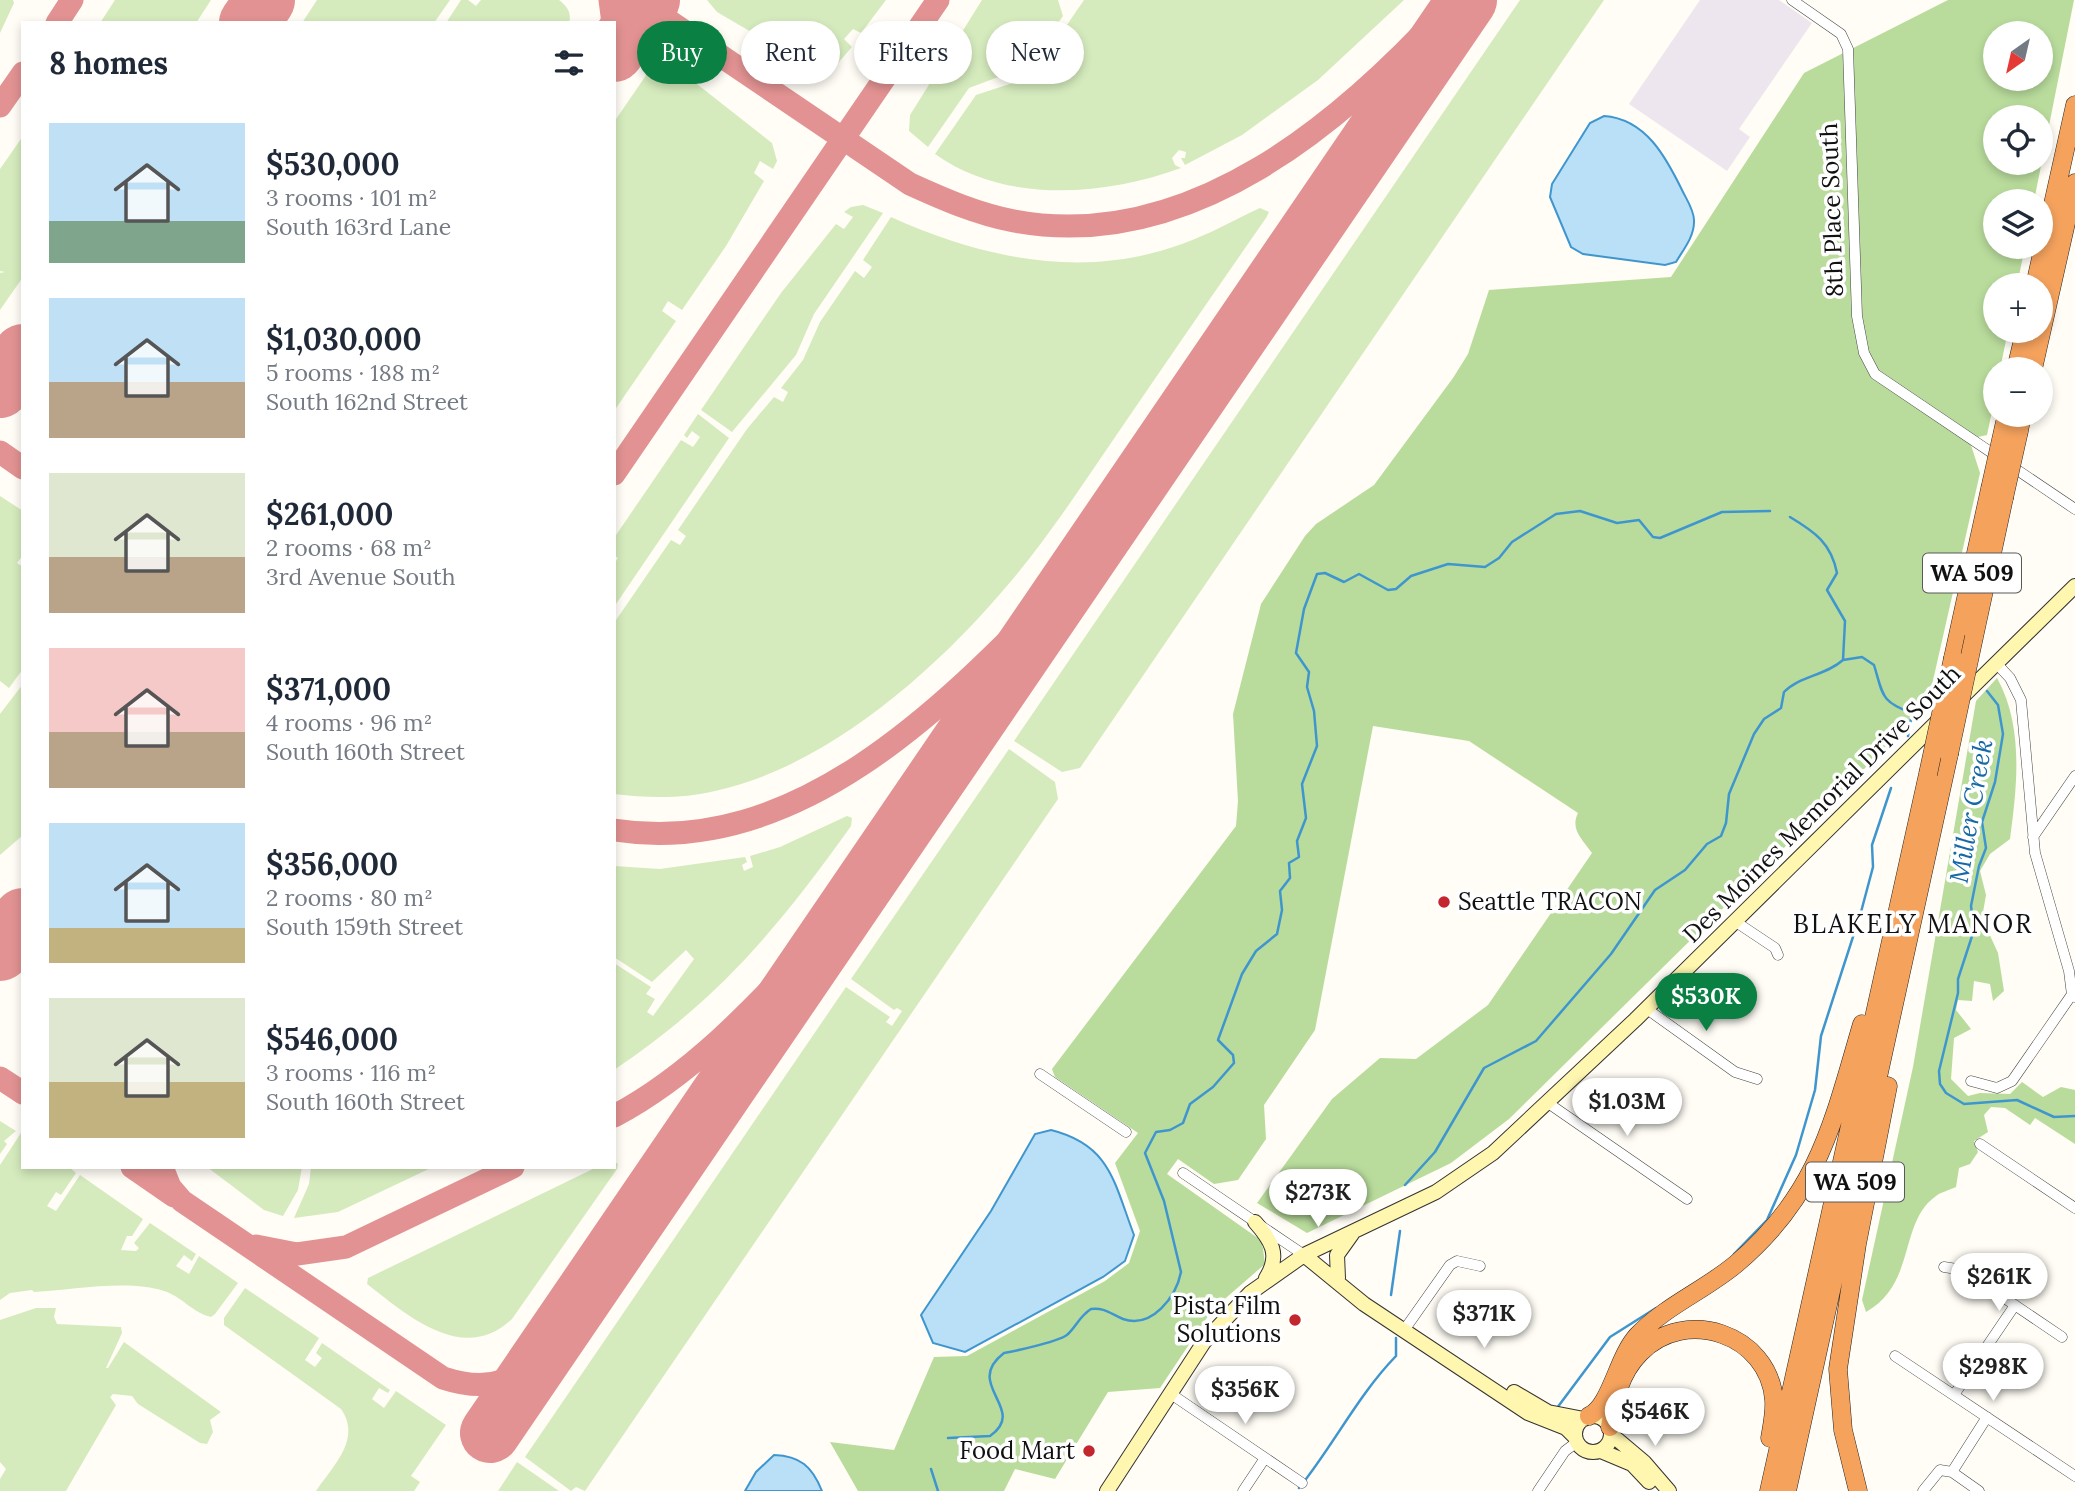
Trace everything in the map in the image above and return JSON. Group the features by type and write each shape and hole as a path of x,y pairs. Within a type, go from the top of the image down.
{"highway":[{"path":"2038,273 2075,105"},
{"path":"2036,357 2075,183"},
{"name":"WA 509","path":"1766,1491 1953,658 2012,427"},
{"name":"WA 509","path":"1787,1491 1974,637 1997,493"},
{"path":"1857,1491 1839,1398 1841,1335 1923,908 1924,873"},
{"path":"1586,1418 1603,1405 1622,1357 1645,1328 1733,1266 1764,1239 1790,1210 1819,1159 1831,1129 1877,972 1889,952"},
{"path":"1611,1431 1622,1379 1633,1361 1649,1345 1685,1330 1708,1330 1727,1335 1754,1354 1765,1370 1772,1390 1773,1414 1766,1491"}],"main road":[{"name":"Des Moines Memorial Drive South","path":"1107,1491 1204,1342 1264,1282 1304,1255 1464,1175 1548,1103 1736,922 2075,586"},
{"path":"1255,1222 1274,1249 1274,1265 1264,1282"},
{"path":"1338,1278 1337,1255 1355,1231"},
{"path":"1304,1255 1341,1288 1528,1413 1566,1429 1590,1452 1601,1451 1632,1464 1658,1491"},
{"path":"1324,1271 1536,1406 1557,1415 1601,1418 1669,1491"},
{"path":"1576,1440 1577,1427 1586,1418"},
{"path":"1601,1451 1608,1445 1611,1431"}],"street":[{"name":"8th Place South","path":"1792,0 1841,34 1846,41 1857,316 1864,353 1875,373 2075,509"},
{"path":"1970,1081 1985,1087 2006,1086 2074,994 2033,838 2021,699 2010,678 1996,663"},
{"path":"2033,838 2075,776"},
{"path":"1736,922 1775,948 1778,956"},
{"path":"1647,1009 1735,1072 1756,1079"},
{"path":"1040,1074 1126,1132"},
{"path":"1548,1103 1687,1199"},
{"path":"1980,1144 2075,1208"},
{"path":"1183,1173 1304,1255"},
{"path":"1407,1325 1450,1265 1457,1261 1480,1266"},
{"path":"1944,1267 1963,1270 2062,1337"},
{"path":"1954,1395 2015,1306"},
{"path":"1895,1356 2075,1476"},
{"path":"1171,1394 1302,1483"},
{"path":"1952,1472 1987,1417"},
{"path":"1538,1491 1565,1451 1576,1440"},
{"path":"1243,1491 1265,1458"},
{"path":"1923,1491 1940,1469 1952,1472 1979,1491"}],"shaded area":[{"path":"1700,0 1779,0 1812,23 1739,129 1750,137 1727,171 1629,104"}],"green space":[{"path":"0,0 13,0 14,3 0,33"},
{"path":"115,0 211,0 197,21 101,21"},
{"path":"317,0 450,0 435,21 303,21"},
{"path":"461,0 468,0 476,6 481,0 559,0 570,16 570,21 447,21"},
{"path":"707,0 886,0 870,21 854,21 854,30 844,39 852,47 840,61 840,21 741,21 741,26 717,12"},
{"path":"982,0 1058,0 1063,16 1059,21 986,21 986,82 969,88 928,147 909,131 910,115 929,84 972,84 972,21 969,21"},
{"path":"1084,0 1404,0 1318,80 1242,135 1185,165 1181,158 1185,158 1186,152 1179,150 1172,158 1175,165 1181,168 1120,185 1055,190 1023,188 992,181 963,170 935,154 976,95 1010,84 1084,84 1084,21 1070,21"},
{"path":"1520,0 1604,0 1080,768 1062,772 1014,741"},
{"path":"1948,0 2074,0 2053,106 1983,105 1983,175 2039,175 2036,189 1983,189 1983,259 2022,259 2020,273 1983,273 1983,343 2005,343 2003,357 1983,357 1983,427 1989,427 1987,435 1969,439 1980,473 1927,707 1509,1119 1451,1163 1307,1233 1257,1203 1332,1099 1380,1058 1416,1059 1488,1005 1592,853 1576,829 1578,813 1469,741 1373,726 1315,1030 1264,1105 1266,1139 1238,1180 1214,1184 1178,1159 1167,1174 1262,1241 1265,1264 1212,1310 1160,1388 1108,1392 1055,1479 1015,1469 1004,1491 858,1491 830,1442 894,1450 934,1357 967,1356 1105,1281 1129,1263 1140,1231 1115,1163 1138,1133 1055,1077 1052,1069 1236,826 1238,801 1233,714 1261,604 1305,536 1316,524 1374,485 1468,354 1489,290 1671,277 1804,73"},
{"path":"640,84 697,84 772,143 777,161 773,169 760,161 754,173 764,181 726,246 682,310 668,301 662,311 676,321 616,408 616,119"},
{"path":"21,139 21,280 0,310 0,273 5,272 0,271 0,169"},
{"path":"863,205 883,213 814,314 796,355 732,432 701,410 781,293 836,224 844,229 853,217 844,212 851,207"},
{"path":"1260,208 1269,212 1053,528 1022,568 946,651 912,683 837,738 797,761 756,779 715,791 677,797 616,794 616,620 671,540 680,545 686,536 678,530 747,429 774,397 783,402 788,392 781,388 803,360 820,322 855,271 864,278 872,267 863,260 891,217 926,232 998,253 1035,260 1071,262 1108,261 1145,255 1182,244"},
{"path":"698,414 729,438 616,604 616,535 681,440 693,447 700,437 692,431 687,438 684,435"},
{"path":"0,496 21,510 21,558 17,563 21,566 21,672 9,688 0,681"},
{"path":"1997,678 2006,697 2015,736 2015,799 2010,839 1990,854 1980,871 1986,895 1982,918 1998,953 2004,991 1993,1001 1990,984 1974,981 1972,1001 1958,1000 1956,1010 1971,1029 1954,1038 1951,1079 1968,1096 1980,1093 2010,1094 2022,1082 2043,1097 2061,1087 2075,1090 2075,1144 2035,1118 2030,1125 2005,1108 1991,1107 1984,1115 1988,1132 1974,1141 1978,1152 1970,1164 1959,1168 1956,1187 1938,1195 1924,1208 1916,1221 1901,1270 1893,1285 1882,1300 1866,1312 1862,1300 1913,1067 1976,701"},
{"path":"21,687 21,837 0,855 0,714"},
{"path":"1009,749 1055,782 1058,799 585,1491 576,1487 571,1491 525,1457 846,987 890,1017 886,1022 892,1026 902,1011 897,1008 894,1010 851,979"},
{"path":"847,816 852,818 851,826 824,863 744,960 685,1017 616,1069 616,964 651,987 646,994 655,999 647,1012 653,1016 694,959 686,950 652,982 616,958 616,866 660,869 745,857 747,862 742,865 744,871 753,867 750,856 780,847"},
{"path":"0,1121 16,1131 4,1141 7,1144 0,1154"},
{"path":"21,1133 21,1169 71,1169 76,1173 61,1195 56,1192 47,1206 56,1211 80,1175 143,1219 132,1236 127,1236 121,1250 136,1251 139,1248 134,1243 150,1223 196,1254 192,1261 184,1255 176,1266 189,1274 199,1256 238,1283 211,1317 164,1291 134,1286 32,1290 10,1293 0,1300 0,1165"},
{"path":"616,1162 618,1164 617,1169 512,1319 494,1332 475,1337 456,1337 437,1331 400,1309 367,1284 368,1278 593,1169 616,1169"},
{"path":"210,1169 302,1169 298,1190 283,1216 264,1210"},
{"path":"311,1169 429,1169 338,1212 294,1218 309,1184"},
{"path":"245,1288 319,1338 305,1360 315,1367 322,1358 316,1353 322,1343 390,1390 388,1393 379,1388 372,1399 384,1408 396,1391 446,1425 411,1476 420,1482 414,1491 316,1491 343,1452 347,1442 347,1420 341,1409 224,1325 224,1318"},
{"path":"36,1308 56,1308 54,1317 57,1324 121,1327 122,1333 106,1368 124,1342 221,1412 210,1420 213,1432 207,1444 200,1443 138,1404 132,1396 113,1394 110,1397 116,1405 66,1491 0,1491 0,1479 6,1469 0,1462 0,1320"},
{"path":"517,1462 559,1491 498,1491"}],"water":[{"path":"1604,116 1632,124 1653,142 1689,202 1694,228 1676,262 1665,265 1583,254 1571,247 1550,197 1552,184 1590,123"},
{"path":"1051,1130 1086,1145 1108,1169 1134,1235 1125,1261 1103,1277 965,1352 933,1343 921,1315 991,1211 1035,1134"},
{"path":"774,1455 798,1460 804,1464 814,1475 822,1491 745,1491 756,1472"}],"waterway":[{"name":"Miller Creek","path":"948,1438 990,1436 1000,1426 1003,1416 991,1386 990,1376 993,1365 1004,1353 1064,1337 1091,1309 1104,1310 1123,1319 1144,1319 1161,1309 1178,1282 1181,1272 1164,1201 1145,1153 1156,1132 1170,1130 1183,1123 1190,1104 1213,1087 1234,1063 1233,1055 1218,1040 1242,974 1256,951 1277,934 1282,910 1280,891 1290,878 1289,863 1299,857 1297,841 1306,818 1302,784 1317,746 1314,711 1307,687 1309,672 1296,653 1304,609 1317,574 1325,573 1344,582 1359,574 1388,590 1396,589 1411,576 1448,564 1485,567 1499,558 1512,542 1556,514 1580,511 1617,523 1639,520 1653,537 1660,538 1722,512 1770,511"},
{"name":"Miller Creek","path":"1790,517 1821,539 1831,554 1837,573 1827,590 1845,621 1843,660 1862,657 1874,665 1884,696 1894,705 1912,713 1908,736"},
{"path":"1405,1185 1435,1152 1484,1068 1536,1041 1611,954 1655,890 1685,870 1707,844 1721,836 1726,823 1729,794 1754,734 1764,719 1781,708 1784,692 1843,660"},
{"name":"Miller Creek","path":"1987,691 1998,705 2003,734 1995,782 1982,822 1986,848 1979,866 1971,906 1974,930 1958,979 1958,993 1939,1071 1940,1084 1946,1093 1964,1104 2017,1100 2054,1117 2075,1116"},
{"path":"1734,1254 1767,1220 1796,1155 1815,1090 1821,1036 1861,912 1873,867 1872,845 1891,788"},
{"path":"1391,1295 1400,1231"},
{"path":"1557,1408 1610,1337 1656,1308"},
{"path":"1299,1488 1370,1387 1396,1356 1396,1338"},
{"name":"Miller Creek","path":"931,1469 938,1491"}],"taxiway":[{"path":"58,21 72,0"},
{"path":"610,0 613,21"},
{"path":"638,0 910,184 960,206 1000,218 1079,226 1142,217 1202,197 1259,168 1313,132 1364,90 1411,46 1454,0"},
{"path":"616,471 938,0"},
{"path":"0,106 21,76"},
{"path":"0,380 21,354"},
{"path":"0,452 21,467"},
{"path":"616,830 684,832 750,819 813,793 872,758 928,714 981,667 1077,571"},
{"path":"0,915 21,905"},
{"path":"616,1115 679,1074 709,1049 767,994 847,909"},
{"path":"0,949 21,920"},
{"path":"0,1078 21,1092"},
{"path":"135,1169 174,1196"},
{"path":"163,1169 170,1187 182,1201 443,1378 475,1385 501,1381 525,1368 549,1346"},
{"path":"256,1246 297,1254 346,1247 509,1169"}],"runway":[{"path":"250,21 265,0"},
{"path":"616,49 650,0"},
{"path":"490,1433 1467,0"},
{"path":"0,388 21,357"},
{"path":"0,951 21,921"}],"place":[{"name":"Seattle TRACON","path":"1444,902"},
{"name":"Pista Film Solutions","path":"1295,1320"},
{"name":"Food Mart","path":"1089,1451"}],"district":[{"name":"BLAKELY MANOR","path":"1913,924"}]}
